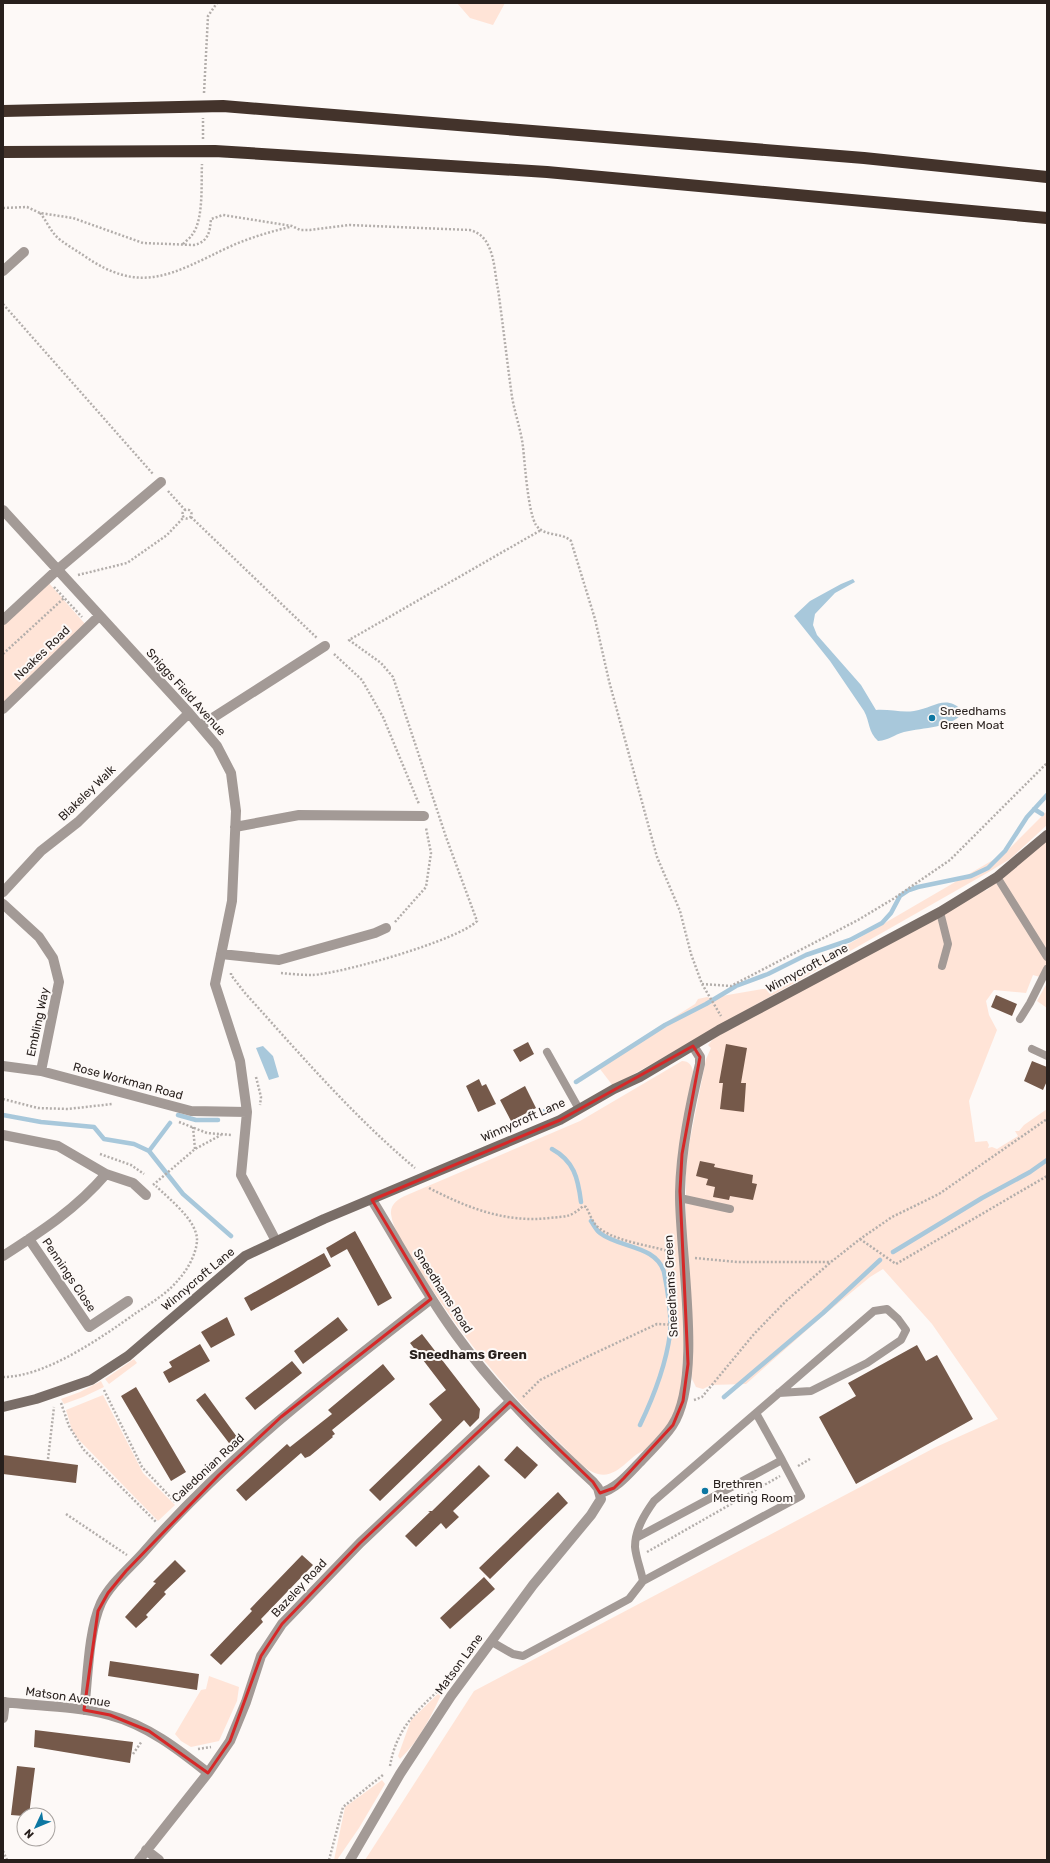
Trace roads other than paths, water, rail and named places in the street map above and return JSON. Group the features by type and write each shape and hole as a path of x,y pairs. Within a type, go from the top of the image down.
{"highway":[{"path":"3,111 223,106 856,158 1047,177"},
{"path":"3,152 215,151 539,171 1047,218"}],"street":[{"path":"3,270 24,252"},
{"path":"3,620 57,570 161,482"},
{"name":"Sniggs Field Avenue","path":"3,510 189,713 217,746 231,774 236,811 232,901 215,984 240,1061 247,1112 242,1175 276,1242"},
{"name":"Noakes Road","path":"3,709 99,616"},
{"path":"200,726 325,646"},
{"name":"Blakeley Walk","path":"3,892 41,851 78,822 189,713"},
{"path":"235,827 299,815 424,816"},
{"name":"Winnycroft Lane","path":"3,1407 57,1393 91,1380 128,1356 245,1256 324,1219 560,1120 614,1089 640,1077 731,1024 940,912 997,877 1047,835"},
{"name":"Embling Way","path":"3,904 39,937 53,958 59,982 41,1071"},
{"path":"221,954 279,960 375,933 386,928"},
{"name":"Sneedhams Green","path":"600,1493 614,1488 651,1450 673,1425 683,1401 688,1364 680,1198 682,1154 700,1064 700,1057 693,1046"},
{"name":"Rose Workman Road","path":"3,1066 41,1071 191,1111 247,1112"},
{"path":"3,1135 58,1146 106,1174 133,1183 146,1195"},
{"name":"Pennings Close","path":"3,1256 75,1207 89,1194 106,1174"},
{"name":"Sneedhams Road","path":"372,1200 431,1299 471,1355 510,1402 593,1482 600,1493"},
{"name":"Pennings Close","path":"29,1239 89,1327 128,1301"},
{"name":"Caledonian Road","path":"84,1710 94,1628 98,1611 108,1593 182,1510 282,1417 431,1299"},
{"name":"Bazeley Road","path":"139,1860 208,1773 230,1741 246,1702 261,1656 282,1624 360,1543 510,1402"},
{"name":"Matson Lane","path":"350,1860 400,1774 451,1696 533,1586 596,1509 600,1502 600,1493"},
{"name":"Matson Avenue","path":"3,1718 4,1702 84,1710 110,1715 148,1731 180,1750 208,1773"},
{"path":"146,1850 159,1860"}],"lane":[{"path":"997,877 1047,958"},
{"path":"940,912 948,944 942,966"},
{"path":"1020,1019 1047,970"},
{"path":"1032,1049 1047,1056"},
{"path":"547,1052 579,1109"},
{"path":"680,1198 730,1209"},
{"path":"643,1581 635,1548 636,1538 638,1529 645,1514 654,1501 756,1413 779,1393 874,1311 887,1309 898,1318 906,1330 900,1340 867,1363 811,1390 779,1393"},
{"path":"492,1642 513,1654 522,1656 629,1599 643,1581 801,1496 756,1413"},
{"path":"636,1538 782,1460"}],"water":[{"path":"853,579 855,582 835,593 815,614 813,625 817,635 861,685 876,710 909,711 940,703 951,703 964,712 958,718 952,722 904,732 889,739 878,741 875,738 872,734 864,711 830,661 794,616 810,601"},
{"path":"263,1046 273,1056 279,1077 269,1080 256,1048"}],"waterway":[{"path":"576,1082 665,1025 706,1004 736,986 768,974 806,955 850,940 882,923 891,913 900,896 909,890 971,876 988,868 1005,851 1027,817 1047,795"},
{"path":"1034,809 1042,814"},
{"path":"3,1115 41,1122 94,1127 104,1139 134,1144 149,1151 183,1194 231,1236"},
{"path":"178,1115 196,1120 218,1120"},
{"path":"149,1151 170,1123"},
{"path":"552,1149 565,1159 574,1171 581,1202"},
{"path":"893,1252 982,1198 1030,1172 1047,1160"},
{"path":"591,1221 596,1229 608,1238 636,1248 653,1257 660,1263 664,1272 670,1311 670,1334 658,1381 650,1404 640,1425"},
{"path":"724,1397 823,1313 880,1260"}],"place":[{"name":"Sneedhams Green Moat","path":"932,718"},
{"name":"Brethren Meeting Room","path":"705,1491"}],"district":[{"name":"Sneedhams Green","path":"468,1354"}]}
